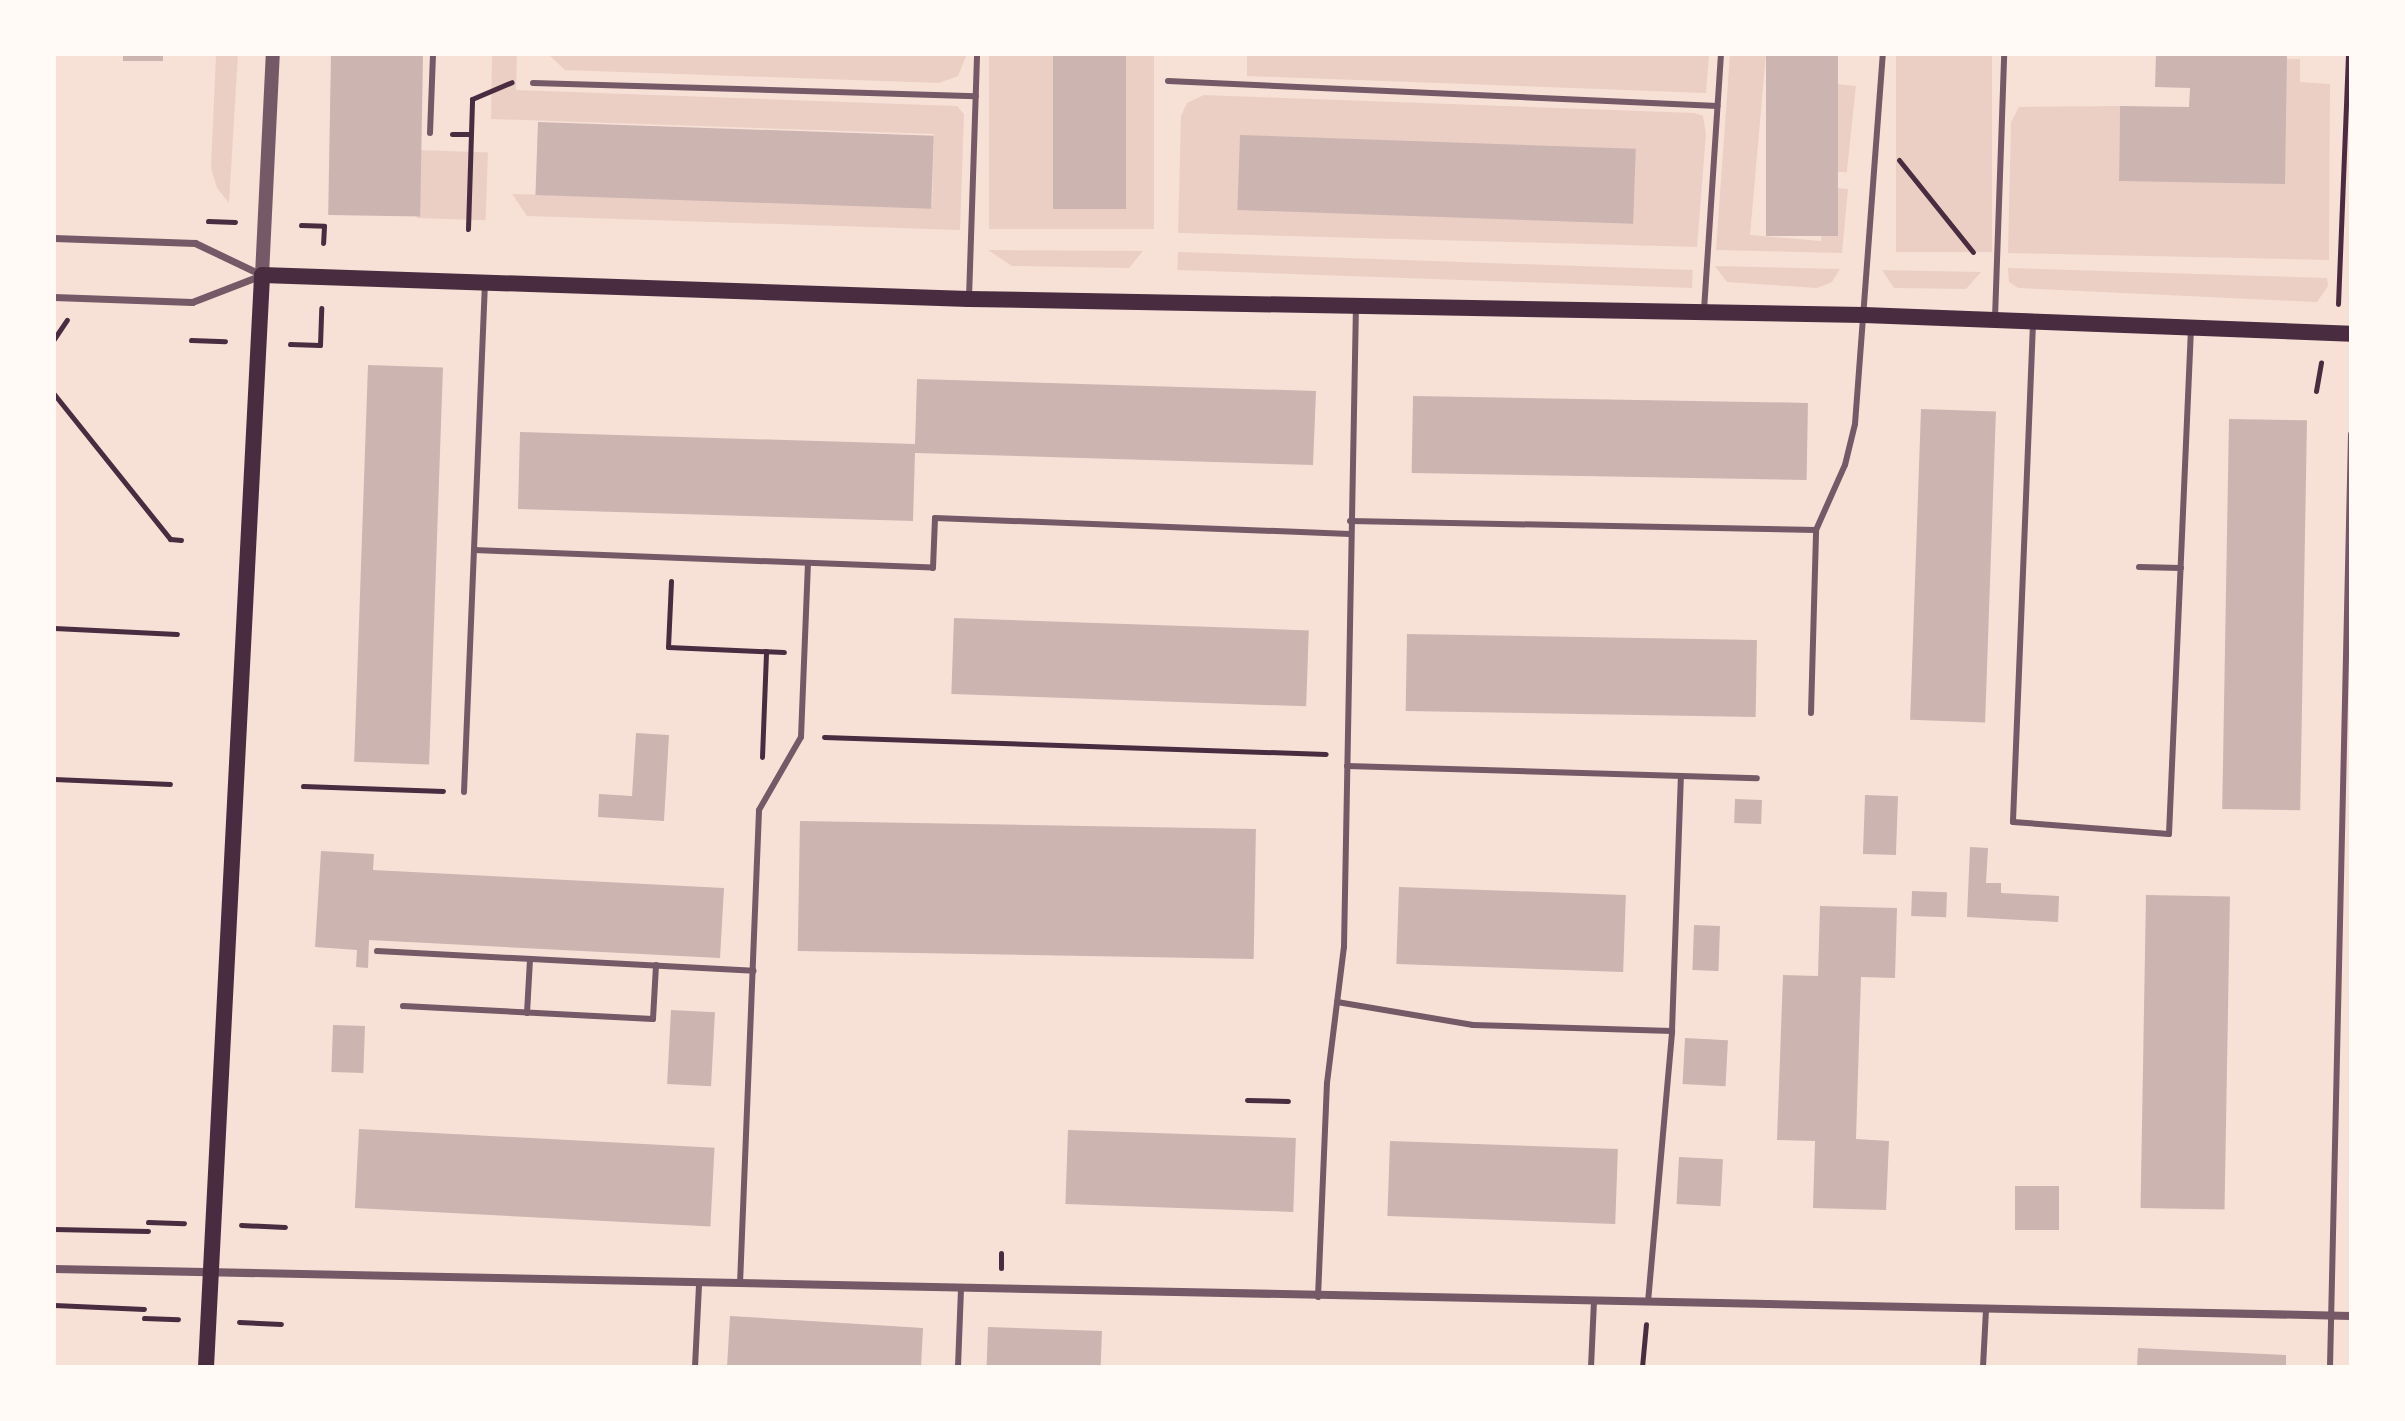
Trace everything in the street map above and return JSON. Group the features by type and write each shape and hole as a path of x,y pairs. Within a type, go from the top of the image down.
{"main road":[{"path":"206,1367 262,275 969,299 1864,315 2351,334"}],"street":[{"path":"262,275 273,54"},
{"path":"54,238 195,243 262,275"},
{"path":"54,297 192,302 262,275"},
{"path":"54,1269 211,1275 2351,1316"}],"lane":[{"path":"430,133 433,54"},
{"path":"969,299 977,54"},
{"path":"1704,314 1721,54"},
{"path":"1811,713 1816,530 1845,465 1855,424 1883,54"},
{"path":"1995,322 2004,54"},
{"path":"1168,81 1717,106"},
{"path":"533,83 976,96"},
{"path":"464,792 485,283"},
{"path":"1318,1297 1321,1163 1344,947 1356,307"},
{"path":"2033,323 2013,822 2169,834 2191,329"},
{"path":"2330,1367 2351,434"},
{"path":"474,550 933,568 935,518 1350,534"},
{"path":"1350,521 1816,530"},
{"path":"740,1285 759,810 801,737 808,563"},
{"path":"2139,567 2181,568"},
{"path":"1347,766 1757,778"},
{"path":"1648,1302 1672,1031 1681,776"},
{"path":"377,951 753,971"},
{"path":"527,1013 530,959"},
{"path":"403,1006 653,1019 656,965"},
{"path":"1337,1002 1473,1025 1672,1031"},
{"path":"695,1367 699,1284"},
{"path":"958,1367 961,1290"},
{"path":"1591,1367 1594,1301"},
{"path":"1983,1367 1986,1309"}],"path":[{"path":"2338,304 2348,54"},
{"path":"468,229 472,99 504,81 533,83"},
{"path":"1894,155 1982,262"},
{"path":"197,221 235,222"},
{"path":"301,225 324,226 323,243"},
{"path":"290,344 320,345 321,308"},
{"path":"191,340 225,341"},
{"path":"2316,391 2321,362"},
{"path":"54,394 170,539 181,540"},
{"path":"672,558 668,647 805,653"},
{"path":"54,628 177,634"},
{"path":"761,763 766,651"},
{"path":"801,737 1347,755"},
{"path":"54,779 170,784"},
{"path":"303,786 464,792"},
{"path":"1247,1100 1288,1101"},
{"path":"148,1222 184,1223"},
{"path":"240,1225 285,1227"},
{"path":"54,1229 148,1231"},
{"path":"1642,1367 1648,1302"},
{"path":"54,1305 144,1309"},
{"path":"144,1318 178,1319"},
{"path":"239,1322 281,1324"}],"shaded area":[{"path":"216,54 238,54 229,203 217,188 211,168"},
{"path":"492,54 517,54 516,90 957,106 964,114 960,230 527,216 512,194 932,206 934,134 491,119"},
{"path":"526,54 967,54 958,76 939,83 565,70 549,55"},
{"path":"989,54 1154,54 1154,229 989,229"},
{"path":"1224,54 1709,54 1706,93 1247,76 1247,55"},
{"path":"1730,54 1766,54 1750,235 1821,241 1826,187 1848,189 1842,253 1716,250"},
{"path":"1896,54 1992,54 1992,252 1896,252"},
{"path":"2287,59 2300,59 2300,82 2330,84 2329,260 2008,253 2011,122 2019,107 2120,106 2119,180"},
{"path":"1836,84 1856,86 1847,173 1827,171"},
{"path":"1204,95 1695,113 1703,116 1706,134 1697,247 1178,233 1181,116 1187,103"},
{"path":"419,150 488,152 486,220 417,218"},
{"path":"988,250 1143,251 1129,268 1012,266"},
{"path":"1178,252 1693,270 1692,288 1177,270"},
{"path":"1715,266 1840,269 1832,282 1817,288 1727,282"},
{"path":"2008,268 2327,278 2328,286 2317,302 2018,288 2009,282"},
{"path":"1882,270 1981,272 1966,289 1894,288"}],"building":[{"path":"123,54 163,54 163,61 123,61"},
{"path":"331,54 423,56 420,217 328,215"},
{"path":"1053,54 1126,54 1126,209 1053,209"},
{"path":"1766,54 1838,54 1838,236 1766,236"},
{"path":"2156,54 2287,54 2285,184 2119,181 2120,106 2189,107 2190,88 2155,87"},
{"path":"538,122 934,136 931,209 535,195"},
{"path":"1240,135 1636,149 1633,224 1237,210"},
{"path":"368,365 443,368 429,764 354,762"},
{"path":"917,379 1316,391 1313,465 915,453 913,521 518,509 520,432 915,444"},
{"path":"1413,396 1808,403 1807,480 1412,473"},
{"path":"1921,409 1996,412 1985,722 1910,720"},
{"path":"2229,419 2307,420 2300,810 2222,809"},
{"path":"954,618 1309,630 1306,706 951,694"},
{"path":"1407,634 1757,640 1756,717 1406,711"},
{"path":"636,733 669,735 664,821 598,817 599,794 632,796"},
{"path":"1865,795 1898,796 1896,855 1863,854"},
{"path":"1735,799 1762,800 1761,824 1734,823"},
{"path":"800,821 1256,829 1254,959 798,951"},
{"path":"1970,847 1988,848 1986,883 2001,883 2001,893 2059,896 2058,922 1967,917"},
{"path":"321,851 374,854 373,870 724,888 720,958 369,940 368,968 356,967 357,950 315,947"},
{"path":"1399,887 1626,895 1623,972 1396,964"},
{"path":"1912,891 1947,892 1946,917 1911,916"},
{"path":"2146,895 2230,896 2225,1209 2141,1208"},
{"path":"1820,906 1897,908 1895,978 1861,977 1856,1139 1889,1141 1886,1210 1813,1208 1815,1141 1777,1140 1783,975 1818,976"},
{"path":"1694,925 1720,926 1718,971 1692,970"},
{"path":"671,1010 715,1012 711,1086 667,1084"},
{"path":"333,1025 365,1026 363,1073 331,1072"},
{"path":"1685,1038 1728,1040 1726,1086 1683,1084"},
{"path":"359,1129 715,1148 710,1227 355,1208"},
{"path":"1068,1130 1296,1138 1293,1212 1065,1204"},
{"path":"1390,1141 1618,1149 1615,1224 1387,1216"},
{"path":"1679,1157 1723,1159 1720,1206 1677,1204"},
{"path":"2015,1186 2059,1186 2059,1230 2015,1230"},
{"path":"730,1316 923,1328 921,1367 727,1367"},
{"path":"988,1327 1102,1331 1101,1367 987,1367"},
{"path":"2138,1348 2286,1355 2286,1367 2137,1367"}]}
